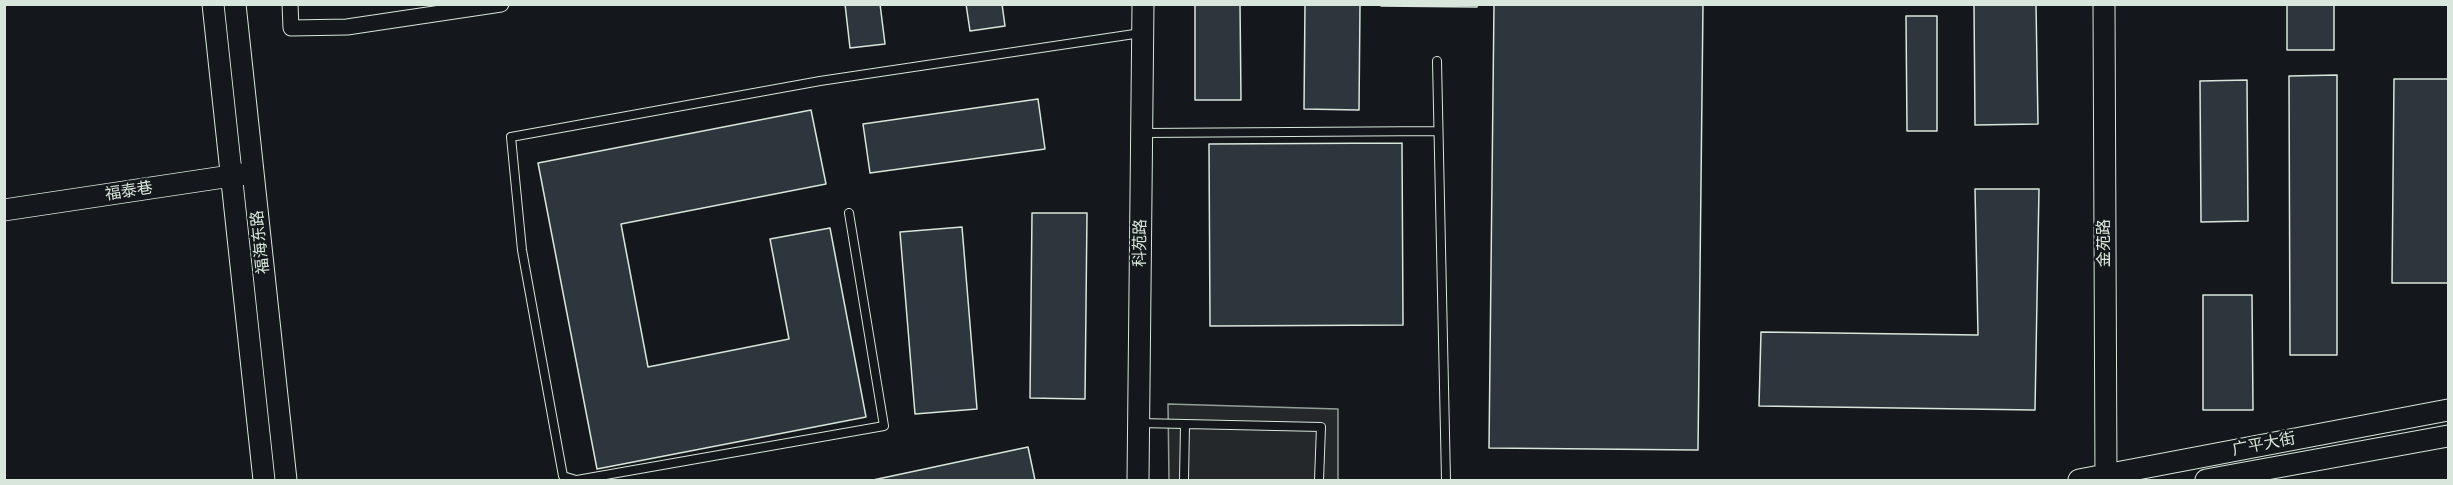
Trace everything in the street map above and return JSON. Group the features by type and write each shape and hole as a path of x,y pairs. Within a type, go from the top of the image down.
{"street":[{"name":"福海东路","path":"213,4 264,480"},
{"name":"福海东路","path":"235,4 286,480"},
{"path":"290,4 291,28 347,27 501,4"},
{"name":"科苑路","path":"1138,480 1143,4"},
{"name":"金苑路","path":"2104,4 2106,478"},
{"name":"福泰巷","path":"4,210 254,173"},
{"name":"广平大街","path":"2079,480 2106,478 2448,410"},
{"name":"广平大街","path":"2206,480 2448,436"}],"lane":[{"path":"849,213 884,426 576,480 563,476 522,250 511,137 820,81 1143,33"},
{"path":"1437,62 1446,480"},
{"path":"1143,133 1438,131"},
{"path":"1138,423 1321,427 1319,480"},
{"path":"1184,480 1185,425"}],"shaded area":[{"path":"1168,404 1338,409 1338,480 1169,480"}],"building":[{"path":"845,4 880,4 885,44 850,48"},
{"path":"966,4 1002,4 1005,26 970,31"},
{"path":"1195,4 1240,4 1241,100 1195,100"},
{"path":"1305,4 1360,4 1359,110 1304,109"},
{"path":"1381,4 1477,4 1477,7 1381,6"},
{"path":"1494,4 1703,4 1698,450 1489,448"},
{"path":"1974,4 2036,4 2038,124 1975,125"},
{"path":"2287,4 2334,4 2334,50 2287,50"},
{"path":"1906,16 1937,16 1937,131 1907,131"},
{"path":"2337,75 2337,355 2290,355 2289,76"},
{"path":"2394,79 2448,79 2448,283 2392,283"},
{"path":"2247,80 2248,221 2201,222 2200,81"},
{"path":"1038,99 1045,149 870,173 863,124"},
{"path":"811,110 826,184 621,224 648,367 789,339 770,239 830,228 866,417 597,469 538,163"},
{"path":"1402,143 1403,325 1210,326 1209,144"},
{"path":"1975,189 2039,189 2035,410 1759,406 1761,332 1978,335"},
{"path":"1032,213 1087,213 1085,399 1030,398"},
{"path":"962,227 977,409 915,414 900,232"},
{"path":"2203,295 2252,295 2253,410 2203,410"},
{"path":"1028,447 1035,480 873,480"}]}
